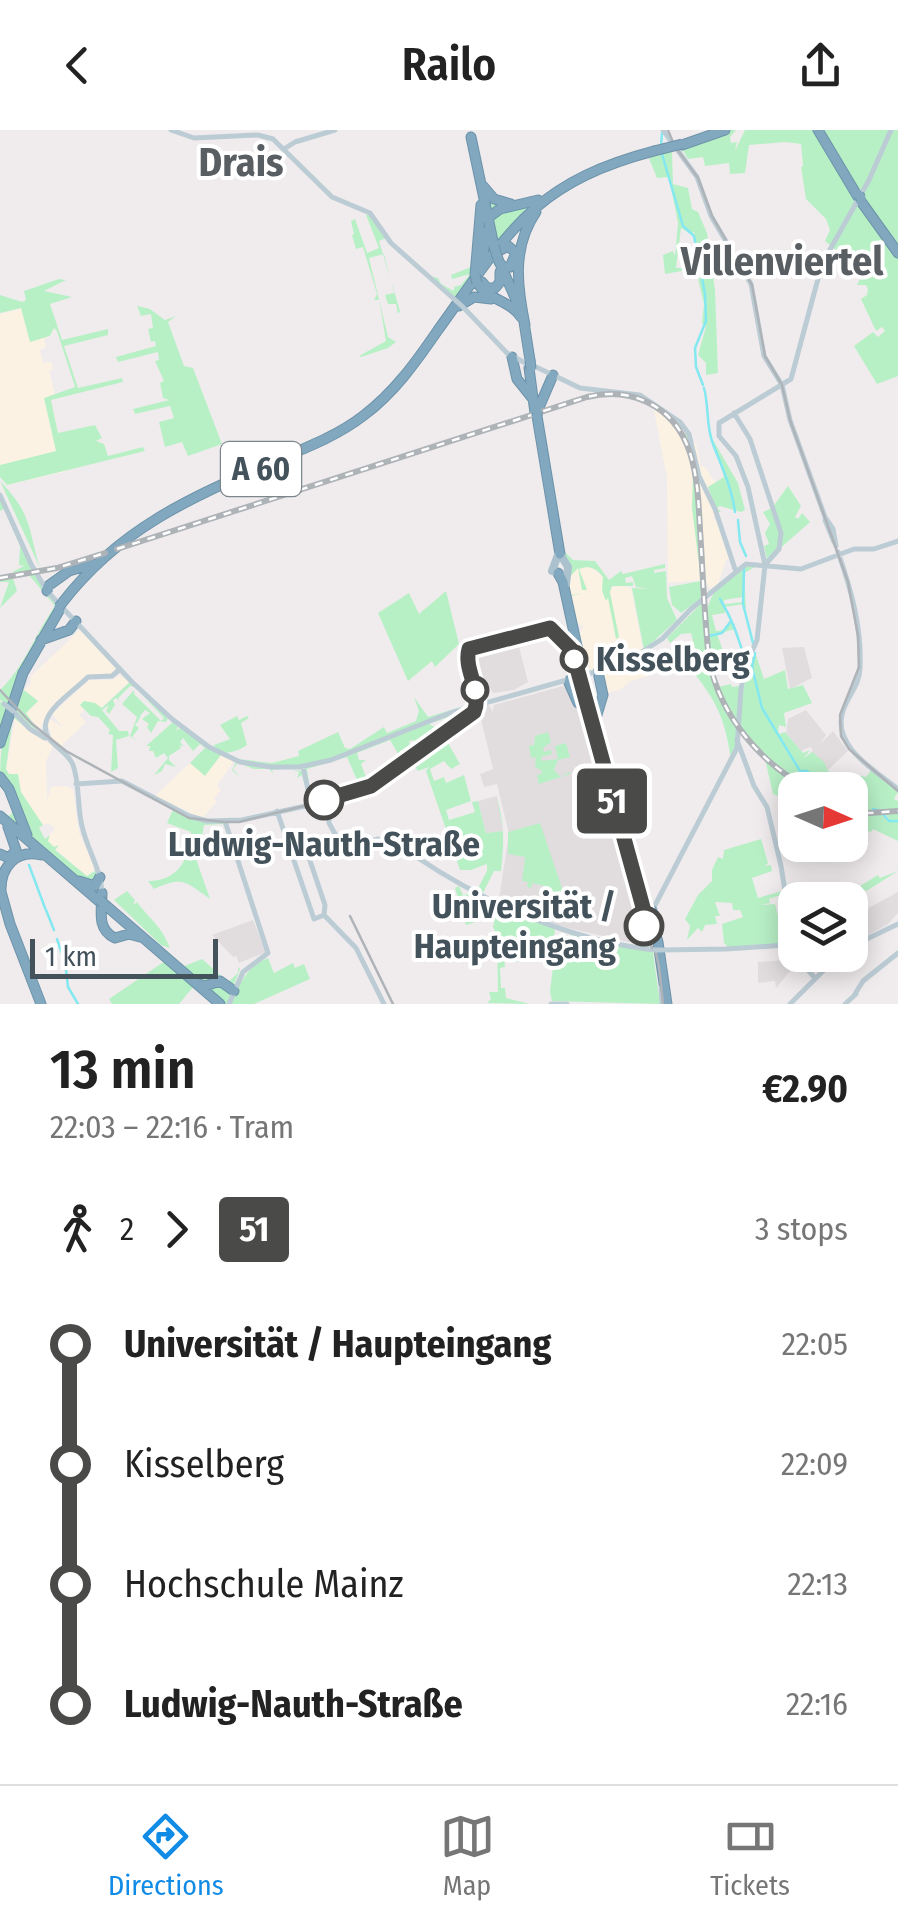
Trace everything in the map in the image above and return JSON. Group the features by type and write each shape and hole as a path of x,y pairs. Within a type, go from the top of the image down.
{"highway":[{"name":"A 60","path":"0,734 21,672 61,606 102,561 157,518 197,496 329,439 367,416 403,382 520,223 550,196 588,174 722,130"},
{"path":"821,132 860,198 898,251"},
{"path":"470,134 501,277 497,287 489,289 477,278"},
{"path":"482,189 503,203 534,202"},
{"path":"482,189 475,251 477,278 494,300"},
{"name":"A 60","path":"0,743 14,693 36,646 75,587 104,556 169,509 328,437 366,414 401,381 510,233 550,196"},
{"path":"475,251 500,209 550,196"},
{"path":"550,196 527,226 519,256 518,286 525,324 525,363 536,392 542,394 552,376"},
{"path":"489,224 503,214 512,220 510,233"},
{"path":"477,278 489,224"},
{"path":"496,255 525,324"},
{"path":"458,305 474,297 510,304 519,314 564,582 589,677 586,702 653,906 664,1004"},
{"path":"536,414 552,376"},
{"path":"533,385 536,414"},
{"path":"52,619 50,628 54,633 69,570 89,567 104,556"},
{"path":"36,646 45,638 74,571 80,577 75,587"},
{"path":"566,584 589,677 594,718 658,950"},
{"path":"589,677 603,695 594,718"},
{"path":"568,685 576,702 586,702"},
{"path":"0,776 23,828 36,845"},
{"path":"0,788 6,791 12,808 8,816 0,815"},
{"path":"0,815 218,1003"},
{"path":"0,815 16,847 11,857 0,854"},
{"path":"0,815 103,901 122,926 121,936"},
{"path":"26,970 0,890 2,873 14,858 33,852 51,860"},
{"path":"69,874 94,886 100,877"},
{"path":"638,884 658,950"},
{"path":"0,900 40,1004"},
{"path":"103,901 103,928 112,937 142,938 218,1003"},
{"path":"649,926 653,906"},
{"path":"653,906 664,1004"},
{"path":"192,980 202,986 220,980 232,986"},
{"path":"212,983 210,991 218,1003"}],"main road":[{"path":"172,130 197,139 263,136 284,149 329,195 370,213 392,243 525,363 583,388 640,395 677,420 687,432 699,476 736,566"},
{"path":"284,149 336,130"},
{"path":"662,130 678,144 696,175 710,216 752,286 764,354 782,385 790,423 836,546 860,642 858,675 842,712 841,730 848,746 898,789"},
{"path":"785,395 826,258 870,180 891,130"},
{"path":"783,882 767,809 738,745 740,692 758,639 768,562 748,486 734,454 720,436 719,422 790,380"},
{"path":"734,413 753,448 780,531 780,545 768,562"},
{"path":"0,493 61,606 120,670 190,733 236,760 301,770 450,713 568,685 626,663 649,650 736,566 768,562 804,568 838,555 898,541"},
{"path":"563,565 566,584"},
{"path":"46,735 51,713 85,680 92,675 110,676 120,670"},
{"path":"2,702 28,726 46,735 70,760 82,827 100,877 103,901"},
{"path":"653,906 738,745"},
{"path":"301,770 311,803"},
{"path":"76,783 122,782 192,818 225,821 328,801 329,822 344,850 379,839 552,926 658,950 778,946"},
{"path":"277,811 314,918 324,915"},
{"path":"225,821 267,954 232,986 229,1004"},
{"path":"292,852 306,849 325,905 324,915 356,948 384,1004"},
{"path":"868,938 898,924"},
{"path":"845,1004 866,979 898,953"},
{"path":"790,1004 816,972"},
{"path":"551,1004 567,1004"}],"shaded area":[{"path":"19,303 56,324 51,336 44,339 46,347 40,350 43,363 51,362 53,369 49,371 55,394 50,396 67,471 7,485 0,477 0,314 20,309"},
{"path":"654,410 666,416 680,433 686,431 690,443 696,443 701,467 716,483 706,488 715,516 712,519 717,520 731,558 726,560 718,584 710,589 705,580 668,583 667,478"},
{"name":"Kisselberg","path":"590,566 603,577 602,588 631,588 643,650 621,662 590,670 579,633 584,626 576,623 568,581 574,570"},
{"path":"80,630 116,668 111,675 88,675 47,715 40,729 25,713 38,701 24,690 31,683 31,676"},
{"path":"517,639 528,682 514,690 493,693 488,684 478,690 468,653 478,651 477,647"},
{"path":"804,647 812,678 790,689 782,648"},
{"path":"647,653 653,659 656,673 604,693 601,674"},
{"path":"120,675 129,682 101,708 84,701 80,705 84,710 79,715 86,722 61,746 53,739 49,718 63,728 52,714 89,680 112,680"},
{"path":"563,686 586,709 650,947 555,925 499,899 509,834 497,784 484,787 480,774 493,769 478,707 489,705 493,712 494,705"},
{"path":"806,710 826,735 820,744 833,731 848,751 828,770 805,759 813,750 810,747 801,751 786,733 788,719"},
{"path":"15,719 53,746 46,761 47,800 51,787 73,789 79,833 95,868 89,878 45,840 55,829 37,819 21,792 18,776 6,769"},
{"path":"221,755 233,761 217,785 221,790 214,799 217,802 202,818 155,796 190,763 205,775"},
{"path":"497,796 503,831 486,833 478,801"},
{"path":"898,892 898,913 868,935 868,908"},
{"path":"253,920 266,952 239,963 212,935"},
{"path":"778,961 778,972 789,972 776,988 775,981 758,983 758,962"}],"green space":[{"path":"736,130 730,137 731,143 737,142 735,151 745,130 816,130 855,196 855,207 859,205 898,256 898,376 877,384 854,346 873,332 878,337 885,331 882,327 876,331 861,299 868,289 866,285 857,285 863,273 825,241 830,230 826,219 806,199 801,144 749,145 745,173 730,174 729,163 705,166 703,157 688,159 681,147"},
{"path":"824,130 898,130 898,246 864,199 864,192 859,191"},
{"path":"469,134 486,219 480,231 486,222 486,240 489,235 493,250 496,246 489,218 499,210 515,207 502,207 489,216 482,186 504,204 502,200 532,200 522,203 523,206 544,198 511,228 477,275 475,264 474,277 458,300 430,276 454,291 470,274 452,279 451,275 471,267 479,197"},
{"path":"672,151 673,184 688,188 692,209 698,212 707,233 715,290 718,373 706,375 706,363 698,355 706,327 702,323 704,304 694,232 681,228 676,268 698,268 665,274 663,255 673,251 675,256 678,223 669,177 657,178 648,156"},
{"path":"366,215 386,238 379,241 383,254 369,258 388,337 396,342 361,357 386,341 363,247 356,249 352,235 351,221 355,219 367,253 379,248"},
{"path":"390,279 400,311 398,314 396,304 388,304 385,295 394,293"},
{"path":"66,280 44,291 72,297 50,304 62,340 108,329 108,335 64,346 78,388 122,378 123,382 51,400 58,433 95,425 102,438 96,441 104,444 108,456 143,447 145,451 7,485 0,477 0,465 56,451 44,398 75,387 57,331 54,328 50,336 30,342 21,308 0,313 0,295 22,302 26,300 24,291"},
{"path":"137,306 150,309 165,320 176,316 168,322 184,366 193,368 222,444 188,456 182,442 165,447 159,422 174,418 170,406 135,414 133,409 169,400 163,398 160,383 164,381 155,361 159,360 158,352 118,362 116,357 156,346 148,329 153,328 151,314 141,316"},
{"path":"686,433 702,483 697,483 698,501 694,466 703,597 681,613 672,605 669,587 701,581 692,508 693,471 683,434"},
{"path":"713,440 738,483 745,510 741,512 720,506 717,508 721,512 717,512 708,487 724,477"},
{"path":"0,481 24,513 40,568"},
{"path":"788,486 801,506 795,517 798,519 802,513 810,522 767,560 764,546 769,544 765,533 770,524 763,512 772,508"},
{"path":"0,496 33,570 58,606 14,685 0,728 0,702 7,704 0,700 0,692 9,698 0,690 55,606 29,575 13,578 17,591 0,608 9,582 0,579 34,573 12,572 24,566 19,565 20,546 4,509 0,511"},
{"path":"563,550 573,560 595,561 609,580 621,571 623,574 665,564 665,568 654,573 666,571 667,598 677,620 644,650 632,588 651,589 636,587 632,576 625,578 633,586 612,586 610,592 619,637 616,639 608,598 606,601 602,591 603,577 586,567 579,569 587,590 582,590 578,568 568,579 571,595 582,594 571,596 574,619"},
{"path":"749,565 759,565 744,573 746,609 743,604 725,607 743,602 743,597 724,600 725,613 712,615 716,631 735,624 735,629 717,634 726,659 709,664 718,687 740,686 736,749 731,760 718,710 691,669 698,661 691,633 681,634 670,643 667,638 703,602 706,622 709,603 718,588"},
{"path":"446,591 459,644 435,667 432,661 408,681 378,613 409,593 419,614"},
{"path":"755,652 764,679 785,670 788,689 803,685 812,703 784,713 786,727 779,725 778,734 785,732 803,753 810,750 804,758 812,752 830,772 778,772 778,796 773,794 765,759 739,725 748,665"},
{"path":"130,682 168,718 166,722 158,721 151,733 149,724 142,719 150,713 145,710 132,737 141,745 130,736 137,717 122,704 134,690 161,721 164,718 135,687 130,686 118,698 120,701 113,700 115,705 109,714 109,705 102,710 119,731 128,731 129,736 116,740 118,768 111,772 113,735 108,734 110,730 98,717 91,716 80,705 84,701 102,708"},
{"path":"24,690 38,701 26,713 38,730 26,728 13,717 6,769 9,774 18,774 21,792 43,825 39,828 45,839 50,835 48,841 54,847 59,845 55,850 87,876 95,871 100,899 5,816 11,815 13,809 0,787 3,736 16,700"},
{"path":"473,690 476,704 464,715 468,710 429,724 439,729 444,724 446,729 442,733 432,730 432,735 444,736 460,764 451,769 444,761 430,769 434,781 444,777 446,783 464,775 471,801 446,810 449,820 475,812 472,802 478,801 486,833 503,831 501,871 494,871 483,893 477,890 487,864 460,870 426,771 429,767 418,771 411,761 429,743 418,749 414,740 409,741 411,753 408,747 400,751 401,759 390,740 357,753 359,760 366,760 361,764 366,777 357,780 347,757 307,769 311,796 324,793 325,798 313,803 302,775 297,778 299,772 293,770 302,771 305,767 272,770 273,775 270,769 238,763 233,769 241,778 232,770 238,759 272,763 299,756 298,751 338,732 345,748 350,749 384,727 387,733 416,721 419,711 414,697 428,717 474,703"},
{"path":"237,716 239,720 249,718 241,723 247,745 224,753 214,745 230,739 220,725"},
{"path":"173,722 178,727 176,731 180,728 221,755 205,776 190,763 205,748 200,744 193,751 183,738 180,742 184,746 180,745 169,756 176,767 165,764 154,775 168,758 164,753 156,758 149,751 150,746 146,746"},
{"path":"548,732 551,742 543,748 552,754 541,757 542,761 558,759 555,746 566,743 570,757 558,760 554,770 561,777 539,784 537,775 542,774 541,770 535,767 536,757 531,758 529,746 534,745 535,736"},
{"path":"872,769 898,792 894,799 898,801 898,810 892,812 898,812 898,841 873,829 868,831 868,812 881,814 887,821 889,818 883,813 868,810 868,774"},
{"path":"173,810 189,817 223,822 227,834 223,824 204,825 195,856 210,899 184,882 154,889 148,881 175,873 188,851 191,832 167,823"},
{"path":"540,823 565,897 555,902 543,898 545,886 532,883 531,889 528,882 522,881 525,857 508,854 508,832"},
{"path":"761,839 768,863 765,866 771,865 772,871 752,878 758,898 778,892 778,896 769,899 770,903 761,905 775,904 778,944 728,947 722,924 743,917 740,910 733,910 732,903 715,902 720,916 715,916 717,924 705,925 702,932 698,928 687,940 690,926 685,919 698,895 712,881 712,870 718,857 723,859 724,850"},
{"path":"898,871 868,890 867,882 878,875 880,878"},
{"path":"459,886 463,895 469,894 472,903 487,899 494,904 493,917 466,925 455,888"},
{"path":"127,891 135,900 133,905 137,902 170,948 161,945 114,900"},
{"path":"498,904 555,929 551,959 515,962 513,957 504,957 505,967 500,968 506,998 530,1004 487,1003 491,999 489,992 498,992 497,935 493,927"},
{"path":"571,933 653,952 660,1004 552,1001 556,941 569,942"},
{"path":"268,958 274,973 293,963 295,968 304,964 310,979 254,1004 231,1004 249,971"},
{"path":"202,959 228,982 240,969 227,1004 222,1004 182,967"},
{"path":"165,961 194,986 179,1004 112,1004 109,999"}],"waterway":[{"path":"661,146 662,133"},
{"path":"662,154 683,226 694,236 705,294 706,321 695,348 696,367 703,385"},
{"path":"704,388 711,437 735,512"},
{"path":"738,520 746,556"},
{"path":"744,569 743,604 753,643"},
{"path":"720,599 745,662"},
{"path":"709,636 722,633 731,621"},
{"path":"755,653 752,667 762,708 800,771 808,772"},
{"path":"873,809 889,821 898,821"},
{"path":"29,865 45,908"},
{"path":"46,910 54,930"},
{"path":"57,939 63,957"},
{"path":"65,961 68,987 78,1004"}],"tram line":[{"path":"668,130 698,178 712,216 752,285 765,356 782,385 790,420 848,582 859,667 840,715 841,736 849,749 898,791"},
{"path":"0,690 31,723 66,751 189,818 239,822 371,785 475,708 468,649 550,627 573,649 644,912 647,940 656,953 663,1004"},
{"name":"51","path":"324,800 371,786 474,712 478,700 467,659 469,649 550,628 572,650 644,911 644,926"},
{"path":"350,916 393,1004"}],"railway":[{"path":"117,549 587,397 618,394 640,399 665,414 678,428 693,464 714,681 745,736 783,772"},
{"path":"0,578 57,568 105,553"},
{"path":"868,813 898,811"}],"place":[{"name":"Kisselberg","path":"574,659"},
{"name":"Ludwig-Nauth-Straße","path":"324,800"},
{"name":"Universität / Haupteingang","path":"644,926"}],"district":[{"name":"Drais","path":"241,163"},
{"name":"Villenviertel","path":"782,262"}]}
